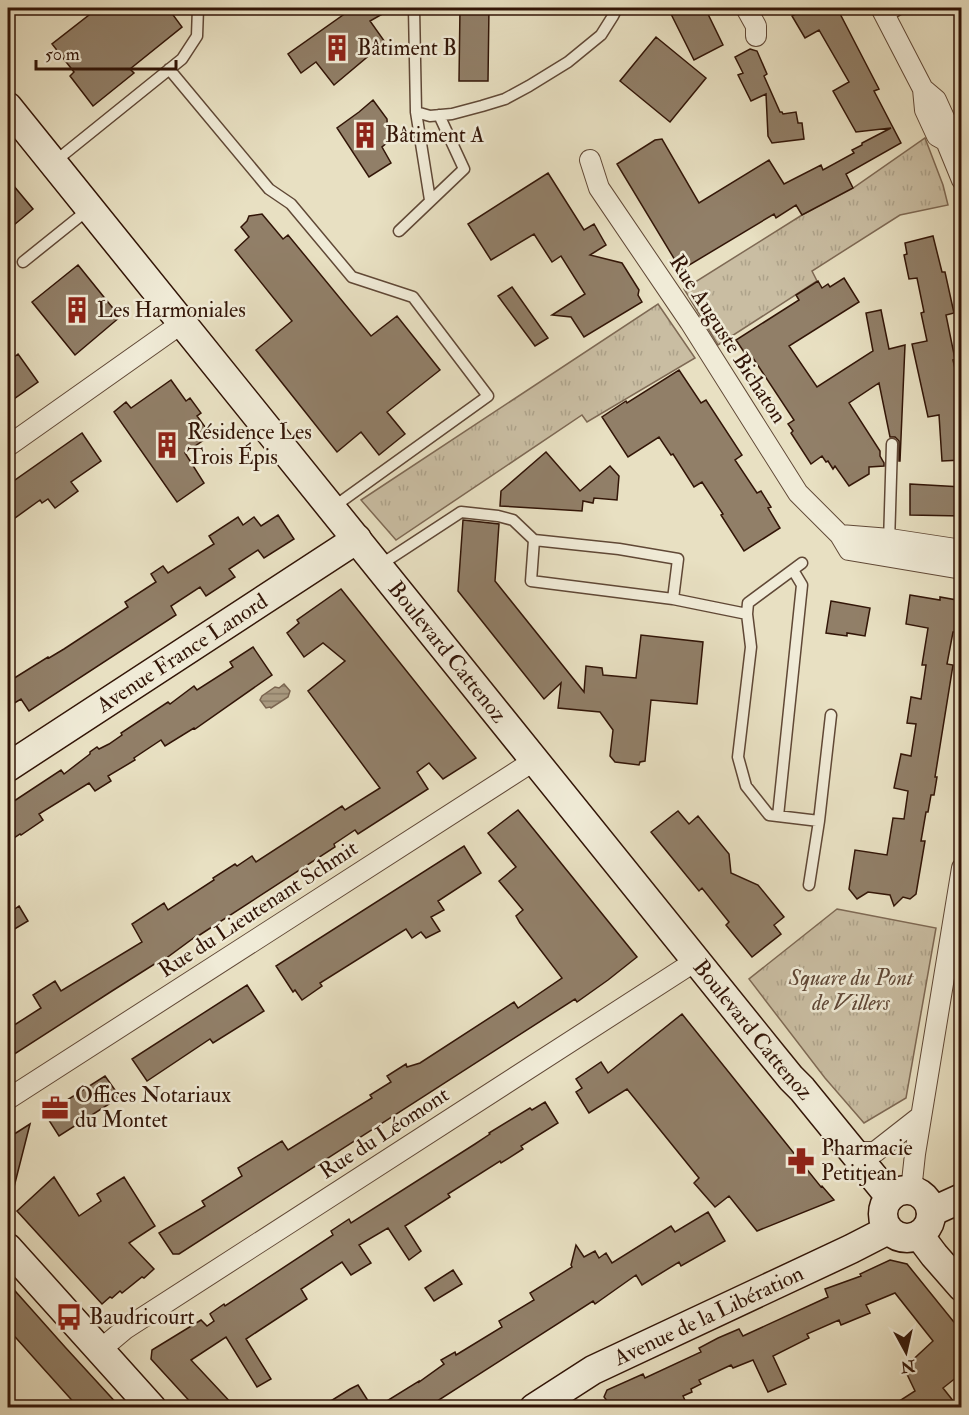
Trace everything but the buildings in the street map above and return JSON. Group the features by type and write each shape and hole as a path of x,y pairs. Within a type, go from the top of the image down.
{"street":[{"path":"746,8 756,26 756,36"},
{"path":"889,10 923,89 926,110 933,127 937,136 952,145 962,180"},
{"name":"Boulevard Cattenoz","path":"8,107 785,1070 854,1152 901,1194"},
{"name":"Rue Auguste Bichaton","path":"590,160 599,188 690,322 798,493 840,535 849,550 888,548 962,550"},
{"path":"8,446 182,323"},
{"name":"Avenue France Lanord","path":"8,766 357,539"},
{"name":"Rue Auguste Bichaton","path":"888,548 962,569"},
{"name":"Rue du Lieutenant Schmit","path":"8,1099 535,760"},
{"path":"901,1194 921,1116 954,956 962,868"},
{"name":"Rue du Léomont","path":"100,1350 125,1329 697,960"},
{"path":"854,1152 875,1152 921,1116"},
{"path":"962,1198 925,1224 906,1238 888,1230 883,1213 884,1207 901,1194 919,1194 925,1198 929,1205 925,1224 934,1255 962,1287"},
{"name":"Avenue de la Libération","path":"534,1407 564,1400 593,1370 888,1230"},
{"path":"8,1248 152,1407"}],"lane":[{"path":"53,164 182,58 197,36 198,8"},
{"path":"414,8 416,112 430,200"},
{"path":"416,112 430,116 452,114 505,99 568,62 601,35 617,8"},
{"path":"169,69 269,189 291,204 352,277 413,297 488,396 332,508"},
{"path":"399,231 464,170 439,115"},
{"path":"23,262 89,209"},
{"path":"888,548 892,444"},
{"path":"379,566 461,512 498,516 513,520 534,540 619,549 678,560 673,599"},
{"path":"534,540 531,581 673,599 747,614"},
{"path":"802,563 748,603 747,614 752,647 738,757 746,786 769,815 819,821"},
{"path":"778,816 802,585 793,570"},
{"path":"809,885 831,715"}],"green space":[{"path":"925,138 948,205 900,215 812,271 817,281 718,345 684,289 802,215 853,188"},
{"path":"658,304 695,358 587,422 582,415 396,540 361,500"},
{"name":"Square du Pont de Villers","path":"837,909 936,928 906,1098 864,1123 825,1078 749,979"}],"shaded area":[{"path":"284,684 290,691 288,697 271,708 266,708 260,700 262,696"}],"place":[{"name":"Bâtiment B","path":"337,48"},
{"name":"Bâtiment A","path":"365,135"},
{"name":"Les Harmoniales","path":"77,310"},
{"name":"Résidence Les Trois Épis","path":"167,445"},
{"name":"Offices Notariaux du Montet","path":"55,1108"},
{"name":"Pharmacie Petitjean","path":"801,1161"},
{"name":"Baudricourt","path":"69,1317"}]}
